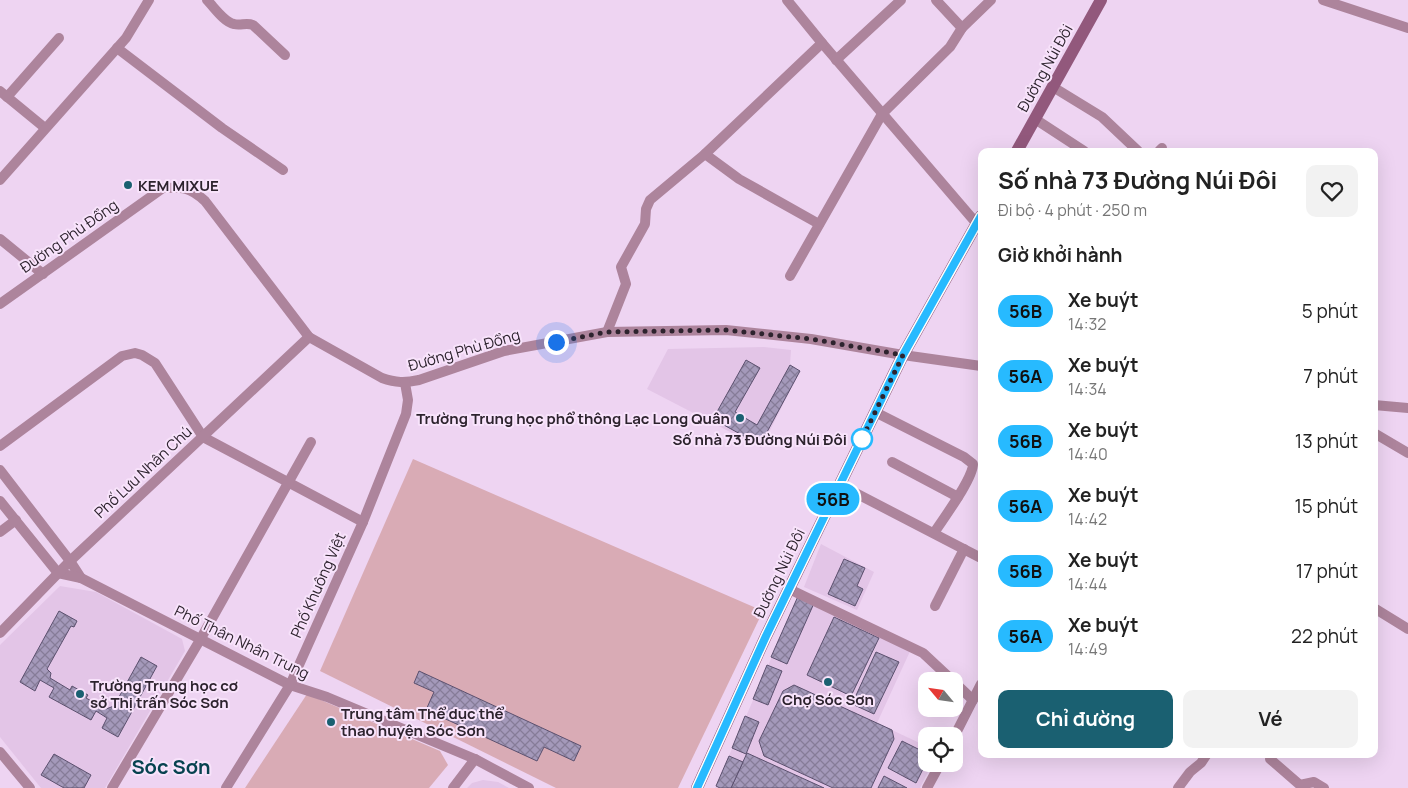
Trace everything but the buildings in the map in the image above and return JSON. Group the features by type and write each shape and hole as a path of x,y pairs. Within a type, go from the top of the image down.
{"main road":[{"name":"Đường Núi Đôi","path":"1019,148 1101,0"},
{"name":"Đường Núi Đôi","path":"697,788 789,589 903,355 978,222"}],"street":[{"path":"0,180 126,38 149,0"},
{"path":"207,0 231,24 238,25 248,22 253,25 285,55"},
{"path":"787,0 882,114 978,219"},
{"path":"836,60 901,0"},
{"path":"936,0 962,28"},
{"path":"790,276 882,114 950,47 962,28 991,0"},
{"path":"1323,0 1408,28"},
{"path":"45,128 4,94 59,38"},
{"path":"607,332 626,284 621,267 645,224 646,209 650,200 705,154 822,43"},
{"path":"117,48 222,128 283,170"},
{"path":"1053,87 1102,117 1135,148"},
{"path":"1035,119 1079,148"},
{"path":"705,154 739,179 819,224"},
{"name":"Đường Phù Đổng","path":"0,304 163,188 182,187 195,192 205,201 309,337 382,378 394,382 405,383 419,380 504,351 607,332 726,330 811,339 978,366"},
{"path":"0,239 43,274"},
{"name":"Phố Lưu Nhân Chú","path":"0,632 70,561 309,337"},
{"path":"0,446 122,356 135,353 142,355 155,364 203,436 363,522"},
{"name":"Phố Khuông Việt","path":"226,788 290,685 363,522 406,414 408,400 405,383"},
{"path":"1378,405 1408,408"},
{"path":"875,412 973,464 973,468 958,497 934,533"},
{"path":"1378,435 1408,453"},
{"path":"112,788 200,640 312,442"},
{"path":"892,462 958,497"},
{"name":"Phố Thân Nhân Trung","path":"0,470 81,578"},
{"path":"840,485 978,556"},
{"path":"0,501 58,573"},
{"path":"0,532 16,520"},
{"path":"935,606 964,549"},
{"name":"Phố Thân Nhân Trung","path":"58,573 81,578 290,685 327,697 475,759 529,788"},
{"path":"789,589 923,652 943,672"},
{"path":"1378,610 1408,629"},
{"path":"959,727 978,690"},
{"path":"963,691 973,700"},
{"path":"0,752 30,788"},
{"path":"1178,788 1190,772 1204,758"},
{"path":"453,788 475,759"},
{"path":"1270,759 1300,785 1314,782 1324,788"},
{"path":"928,788 936,772"}],"shaded area":[{"name":"Trường Trung học phổ thông Lạc Long Quân","path":"764,347 791,350 790,365 800,371 761,448 647,389 668,349"},
{"path":"413,459 763,611 678,788 556,788 320,671"},
{"path":"821,544 874,572 857,610 804,587"},
{"name":"Trường Trung học cơ sở Thị trấn Sóc Sơn","path":"60,586 96,592 182,639 185,651 105,788 41,788 0,737 0,645"},
{"name":"Chợ Sóc Sơn","path":"799,594 912,647 877,723 918,742 918,772 928,772 920,788 715,788"},
{"name":"Trung tâm Thể dục thể thao huyện Sóc Sơn","path":"307,694 440,751 448,765 429,788 245,788"},
{"path":"483,780 498,782 509,788 467,788 472,783"}],"bus line":[{"name":"56B","path":"697,788 766,636 903,355 978,221"}],"place":[{"name":"KEM MIXUE","path":"128,185"},
{"name":"Trường Trung học phổ thông Lạc Long Quân","path":"740,418"},
{"name":"Số nhà 73 Đường Núi Đôi","path":"862,439"},
{"name":"Chợ Sóc Sơn","path":"828,682"},
{"name":"Trường Trung học cơ sở Thị trấn Sóc Sơn","path":"80,694"},
{"name":"Trung tâm Thể dục thể thao huyện Sóc Sơn","path":"331,722"}],"district":[{"name":"Sóc Sơn","path":"171,766"}],"route":[{"path":"556,342 607,332 726,330 811,339 903,355 861,441 862,439"}]}
